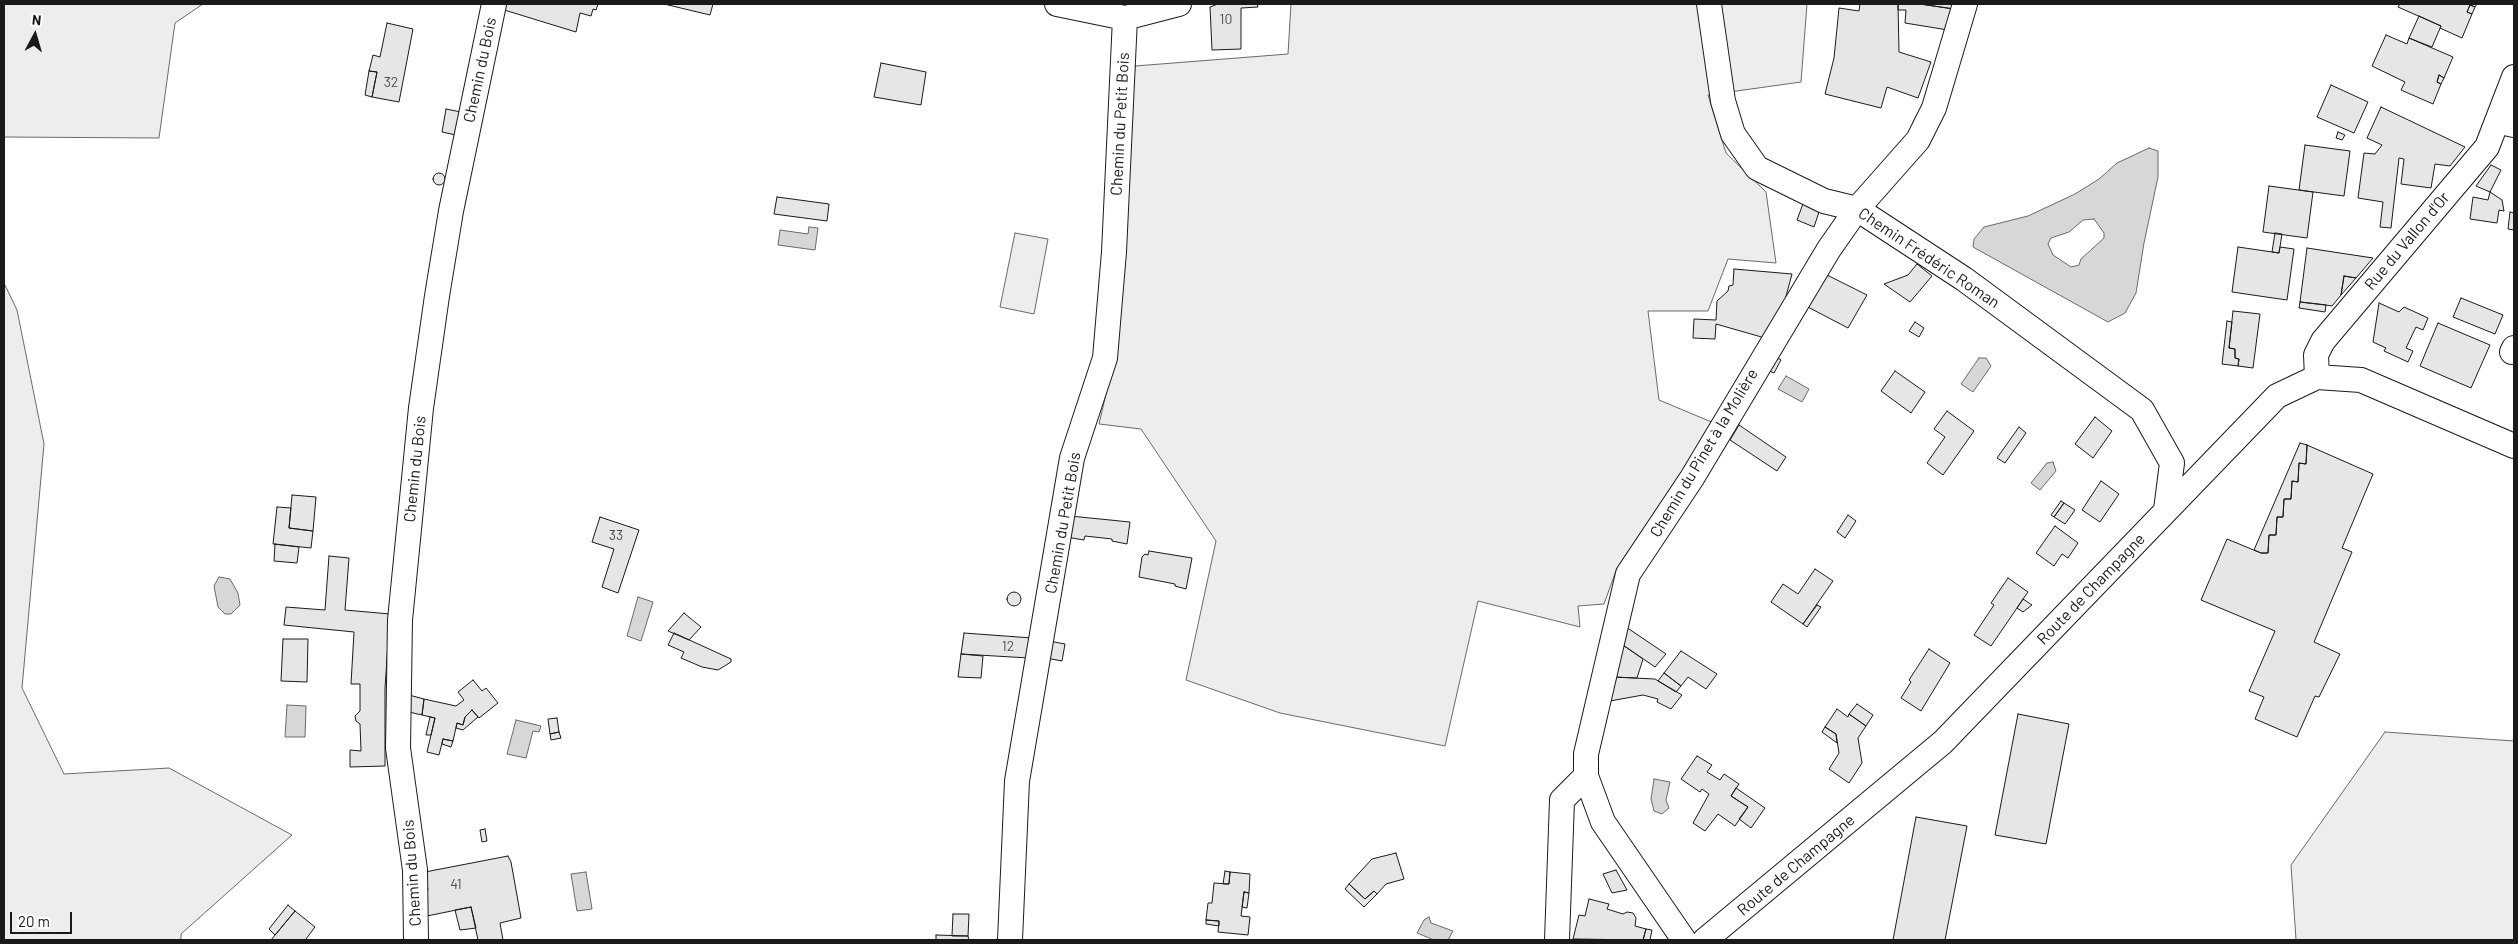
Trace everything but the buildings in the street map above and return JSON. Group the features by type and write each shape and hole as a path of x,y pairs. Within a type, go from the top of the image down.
{"street":[{"name":"Chemin du Bois","path":"416,940 414,870 398,748 400,620 421,408 437,296 451,211 494,4"},
{"path":"1057,4 1125,18 1179,4"},
{"name":"Chemin Frédéric Roman","path":"1709,4 1722,101 1733,134 1757,168 1824,201 1857,209 1964,280 2142,410 2172,463 2166,510"},
{"name":"Chemin du Pinet à la Molière","path":"1586,776 1586,754 1628,574 1692,478 1786,316 1857,209 1918,140 1934,108 1965,4"},
{"name":"Chemin du Petit Bois","path":"1010,940 1017,781 1072,458 1105,358 1114,252 1125,18"},
{"name":"Rue du Vallon d'Or","path":"2317,377 2316,355 2323,341 2506,123 2514,77"},
{"name":"Route de Champagne","path":"1705,940 1944,742 2277,396 2317,377 2361,380 2514,446"},
{"path":"1557,940 1562,800 1586,776 1603,822 1684,940"}],"shaded area":[{"path":"4,4 203,4 175,23 159,138 4,137"},
{"path":"1291,4 1807,4 1801,82 1708,95 1726,153 1766,192 1776,263 1728,259 1708,311 1648,311 1659,400 1714,423 1617,568 1604,604 1578,606 1580,627 1478,601 1445,746 1280,713 1186,680 1216,541 1141,429 1099,424 1115,355 1135,66 1288,54"},
{"path":"2149,148 2158,151 2158,177 2136,293 2125,313 2108,322 1973,247 1974,239 1984,227 2028,216 2075,194 2099,179 2117,163","holes":["2094,219 2104,233 2104,238 2081,259 2079,265 2071,267 2053,255 2048,244 2051,238 2069,232 2083,220"]},
{"path":"809,227 818,228 815,250 778,245 780,230 808,234"},
{"path":"1015,233 1048,239 1034,314 1000,307"},
{"path":"4,283 17,310 44,444 22,688 64,774 169,768 292,835 181,934 181,940 4,940"},
{"path":"1979,358 1986,358 1991,366 1973,392 1961,384"},
{"path":"1786,376 1809,389 1802,402 1778,389"},
{"path":"2053,462 2056,471 2040,490 2031,483 2047,463"},
{"path":"219,577 230,579 238,593 240,605 231,614 225,614 218,607 214,586"},
{"path":"638,597 653,602 641,641 627,636"},
{"path":"287,705 306,706 305,737 285,737"},
{"path":"516,720 541,726 539,732 533,731 526,758 507,754"},
{"path":"2385,732 2514,741 2514,940 2296,940 2291,865"},
{"path":"1654,779 1670,782 1666,800 1669,808 1662,814 1654,811 1651,799"},
{"path":"586,872 592,909 577,911 571,874"},
{"path":"1429,917 1431,923 1453,931 1448,940 1434,940 1417,933 1424,920"}]}
